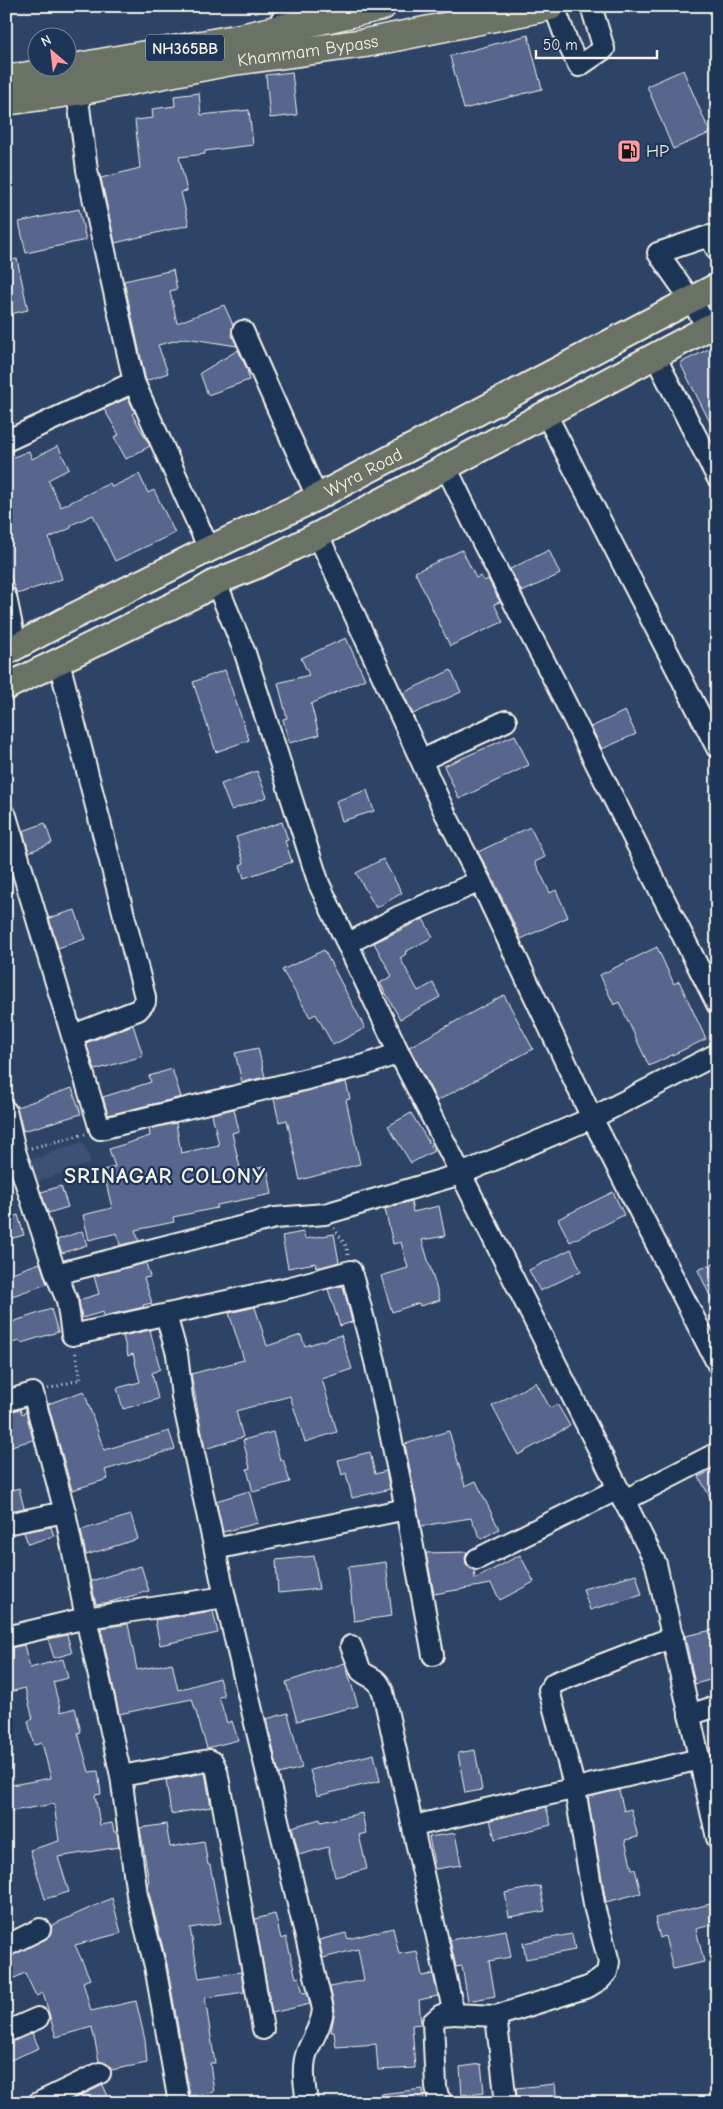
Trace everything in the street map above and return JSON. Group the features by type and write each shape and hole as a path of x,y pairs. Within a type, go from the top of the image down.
{"highway":[{"name":"Khammam Bypass","path":"6,80 241,38 382,6"},
{"name":"Khammam Bypass","path":"6,101 77,91 173,72 365,43 552,6"}],"main road":[{"name":"Wyra Road","path":"11,649 209,548 317,497 717,286"},
{"name":"Wyra Road","path":"6,687 196,594 216,582 256,566 318,535 712,325"},
{"path":"242,533 256,566"}],"street":[{"path":"173,72 241,38 312,6"},
{"path":"552,6 579,66 604,50 591,6"},
{"path":"77,91 87,170 134,382 209,548"},
{"path":"712,325 691,300 658,253 709,236 717,250"},
{"path":"243,331 317,497"},
{"path":"655,356 717,477"},
{"path":"6,441 134,382"},
{"path":"546,414 717,748"},
{"path":"446,467 717,1004"},
{"path":"318,535 445,813 480,881 592,1118 717,1363"},
{"path":"216,582 246,653 319,884 399,1053 656,1564 717,1838"},
{"path":"6,597 11,649"},
{"path":"59,662 145,997 138,1010 73,1035"},
{"path":"422,760 506,721"},
{"path":"6,816 100,1129 364,1065 399,1053"},
{"path":"347,944 398,917 480,881"},
{"path":"56,1274 275,1218 325,1214 461,1174 592,1118 717,1054"},
{"path":"6,1111 15,1151 56,1274 68,1300 72,1335 290,1287 351,1270 375,1361 406,1509 433,1655"},
{"path":"166,1315 178,1354 182,1397 214,1549 323,2009 322,2020 306,2054 304,2082 307,2103"},
{"path":"6,1401 33,1393 65,1512 121,1776 137,1895 155,1966 179,2103"},
{"path":"477,1559 717,1453"},
{"path":"214,1549 406,1509"},
{"path":"6,1524 65,1512"},
{"path":"6,1637 86,1618 225,1597"},
{"path":"443,2103 438,2097 436,2087 433,2022 441,2015 496,2016 588,1987 601,1979 607,1972 609,1962 595,1910 575,1789 549,1690 554,1683 673,1637"},
{"path":"351,1646 361,1670 380,1682 383,1692 454,2014"},
{"path":"689,1715 717,1706"},
{"path":"121,1776 209,1760 213,1762 217,1771 264,2029"},
{"path":"414,1826 700,1760"},
{"path":"6,1946 40,1929"},
{"path":"496,2016 506,2103"},
{"path":"6,2032 38,2018"},
{"path":"38,2103 100,2073"}],"path":[{"path":"15,1151 68,1140 100,1129"},
{"path":"325,1214 347,1247 351,1270"},
{"path":"33,1393 81,1379 72,1335"}],"shaded area":[{"path":"83,1142 91,1163 32,1183 25,1162"}],"building":[{"path":"528,35 542,89 464,109 450,56"},
{"path":"683,70 710,133 673,149 647,86"},
{"path":"292,72 297,115 270,118 266,75"},
{"path":"199,93 201,115 249,110 253,145 205,151 205,154 179,157 187,191 181,192 189,225 115,243 101,178 140,168 135,120 153,118 152,109 175,106 174,96"},
{"path":"79,209 86,240 26,253 19,222"},
{"path":"17,259 28,310 6,315 6,261"},
{"path":"173,270 177,289 170,291 177,323 224,305 233,325 232,335 237,346 186,338 158,345 168,373 146,381 124,281"},
{"path":"717,345 717,436 680,363"},
{"path":"238,350 247,369 249,380 208,395 200,373"},
{"path":"128,398 135,412 132,414 150,446 126,459 114,437 119,435 104,409"},
{"path":"58,446 69,469 48,480 61,507 110,483 112,487 139,474 148,493 154,490 175,533 115,561 93,515 49,538 62,579 17,594 6,565 6,460 29,451 32,459"},
{"path":"462,550 476,578 481,576 484,581 488,579 500,602 494,604 503,622 450,646 415,572"},
{"path":"549,550 560,574 522,592 510,569"},
{"path":"346,638 365,679 311,704 319,735 289,743 283,719 287,718 278,683 309,675 301,658"},
{"path":"225,670 249,740 216,752 193,682"},
{"path":"451,670 461,692 413,714 403,693"},
{"path":"625,711 636,734 602,749 591,727"},
{"path":"515,735 529,765 459,799 444,766"},
{"path":"257,771 267,797 231,810 221,784"},
{"path":"367,790 374,811 342,821 336,801"},
{"path":"282,822 288,840 285,841 292,862 244,878 240,865 244,863 236,837"},
{"path":"45,823 52,843 29,852 23,831"},
{"path":"530,827 545,857 535,862 550,893 556,890 568,917 521,939 478,852"},
{"path":"383,859 402,893 376,908 356,873"},
{"path":"75,910 85,939 58,948 49,918"},
{"path":"423,919 433,937 405,952 406,954 400,958 418,991 433,983 440,997 400,1019 380,983 392,976 374,943"},
{"path":"657,947 674,984 679,981 706,1039 649,1066 619,1002 614,1005 600,975"},
{"path":"324,950 365,1028 333,1045 316,1014 310,1017 282,970"},
{"path":"504,995 533,1049 437,1101 409,1047"},
{"path":"133,1025 143,1056 95,1070 86,1043"},
{"path":"258,1048 265,1077 242,1082 235,1053"},
{"path":"172,1069 181,1097 108,1115 103,1097 151,1082 149,1076"},
{"path":"346,1082 350,1099 346,1100 360,1164 300,1180 287,1120 279,1122 274,1099"},
{"path":"72,1088 81,1114 23,1131 17,1107"},
{"path":"234,1109 239,1131 232,1133 241,1172 267,1166 272,1194 217,1205 217,1208 173,1217 174,1222 135,1230 139,1241 120,1245 117,1233 89,1240 83,1215 112,1208 103,1170 115,1167 109,1149 150,1136 149,1129 176,1123 181,1153 219,1145 212,1114"},
{"path":"411,1113 434,1151 411,1163 388,1126"},
{"path":"61,1186 68,1207 48,1213 41,1192"},
{"path":"613,1192 624,1215 570,1242 558,1219"},
{"path":"411,1201 413,1212 439,1206 445,1236 422,1240 440,1300 420,1306 419,1303 392,1312 381,1276 408,1268 401,1242 393,1244 385,1209"},
{"path":"18,1215 24,1235 6,1240 6,1219"},
{"path":"82,1231 87,1245 62,1253 57,1240"},
{"path":"303,1232 305,1239 334,1234 339,1262 321,1267 316,1267 315,1263 288,1268 282,1236"},
{"path":"571,1249 581,1271 540,1291 529,1270"},
{"path":"717,1262 717,1311 698,1270"},
{"path":"40,1263 47,1284 6,1298 6,1275"},
{"path":"146,1263 150,1277 144,1278 152,1303 143,1305 144,1307 104,1316 103,1312 82,1318 79,1300 99,1294 94,1276"},
{"path":"343,1286 352,1322 340,1326 328,1289"},
{"path":"255,1307 267,1346 301,1335 305,1346 341,1335 352,1369 322,1379 337,1432 305,1442 290,1396 236,1411 243,1437 205,1449 191,1374 244,1360 229,1313"},
{"path":"51,1309 58,1332 21,1343 20,1341 6,1344 6,1324"},
{"path":"150,1330 160,1369 152,1373 158,1399 123,1409 117,1388 140,1382 133,1354 128,1356 123,1336"},
{"path":"536,1382 550,1408 557,1404 570,1426 518,1455 492,1406"},
{"path":"84,1391 104,1450 169,1431 175,1449 105,1470 108,1479 72,1490 48,1404"},
{"path":"20,1409 22,1414 26,1412 33,1440 11,1446 6,1431 6,1413"},
{"path":"449,1431 465,1486 476,1481 499,1529 481,1539 471,1518 421,1526 405,1444"},
{"path":"273,1432 280,1460 283,1459 290,1482 253,1492 247,1469 250,1468 243,1440"},
{"path":"370,1452 375,1474 386,1471 390,1489 352,1498 346,1473 342,1475 338,1460"},
{"path":"717,1467 717,1510 699,1477"},
{"path":"19,1488 24,1508 6,1512 6,1492"},
{"path":"249,1491 258,1523 223,1532 216,1501"},
{"path":"131,1515 138,1539 86,1555 81,1530"},
{"path":"51,1527 54,1536 28,1544 24,1532"},
{"path":"467,1552 466,1564 474,1570 475,1579 520,1555 534,1582 500,1600 491,1584 434,1594 426,1553"},
{"path":"314,1556 319,1589 278,1593 276,1560"},
{"path":"386,1562 392,1616 354,1621 348,1567"},
{"path":"141,1566 149,1591 96,1604 91,1581"},
{"path":"636,1574 642,1595 590,1610 583,1589"},
{"path":"213,1611 218,1633 160,1645 155,1620"},
{"path":"128,1624 137,1670 172,1663 178,1690 219,1678 224,1696 219,1697 227,1723 232,1721 238,1740 207,1748 192,1699 119,1714 101,1628"},
{"path":"717,1629 717,1678 695,1684 685,1636"},
{"path":"67,1635 72,1653 54,1658 48,1639"},
{"path":"24,1645 30,1668 63,1659 68,1678 53,1682 61,1712 75,1708 81,1732 78,1733 89,1772 98,1771 101,1794 95,1795 100,1825 112,1823 114,1832 117,1832 119,1847 58,1857 69,1892 45,1899 30,1850 59,1841 54,1804 6,1812 6,1786 51,1778 42,1743 34,1745 28,1721 33,1719 25,1688 6,1693 6,1649"},
{"path":"345,1663 358,1706 297,1721 286,1682"},
{"path":"288,1713 302,1768 279,1774 266,1719"},
{"path":"475,1750 482,1790 465,1793 458,1753"},
{"path":"374,1754 380,1781 317,1796 310,1770"},
{"path":"205,1773 211,1807 171,1814 166,1780"},
{"path":"619,1790 624,1811 631,1809 638,1837 625,1840 632,1869 635,1869 641,1893 606,1902 588,1797"},
{"path":"546,1807 551,1825 495,1839 490,1820"},
{"path":"362,1813 366,1833 359,1835 367,1869 335,1877 328,1847 299,1855 292,1827 320,1819 321,1822"},
{"path":"166,1824 170,1847 204,1841 208,1865 210,1865 221,1923 190,1928 199,1978 241,1972 244,1992 205,1998 215,2063 210,2063 214,2092 190,2096 167,1964 147,1883 149,1882 140,1828"},
{"path":"455,1833 461,1865 435,1869 429,1837"},
{"path":"540,1886 545,1911 509,1917 505,1893"},
{"path":"112,1898 121,1933 75,1945 90,1979 83,1982 91,2011 136,2001 145,2040 147,2063 111,2070 107,2064 99,2061 92,2027 56,2037 43,1993 36,1996 25,1973 6,1982 6,1958 46,1939 50,1935 52,1925"},
{"path":"710,1904 715,1924 696,1929 704,1962 673,1969 665,1936 660,1938 655,1918"},
{"path":"275,1914 281,1939 286,1937 296,1978 299,1977 303,1993 307,1992 310,2004 272,2013 255,1919"},
{"path":"393,1928 399,1954 417,1951 422,1976 433,1974 438,1996 419,2000 421,2024 412,2025 415,2068 378,2070 376,2044 336,2047 334,2032 331,2032 335,2010 330,1987 364,1980 358,1949 323,1958 319,1940 346,1933 348,1939"},
{"path":"506,1930 511,1957 489,1961 495,1996 468,2001 462,1966 456,1967 450,1940"},
{"path":"572,1934 575,1950 526,1959 523,1943"},
{"path":"32,2033 39,2048 6,2062 6,2044"},
{"path":"481,2064 484,2092 462,2095 460,2067"},
{"path":"555,2084 557,2103 518,2103 516,2088"},
{"path":"103,2085 111,2103 66,2103"},
{"path":"423,2089 424,2103 381,2103 380,2094"}],"place":[{"name":"HP","path":"629,151"}],"district":[{"name":"SRINAGAR COLONY","path":"165,1175"}]}
